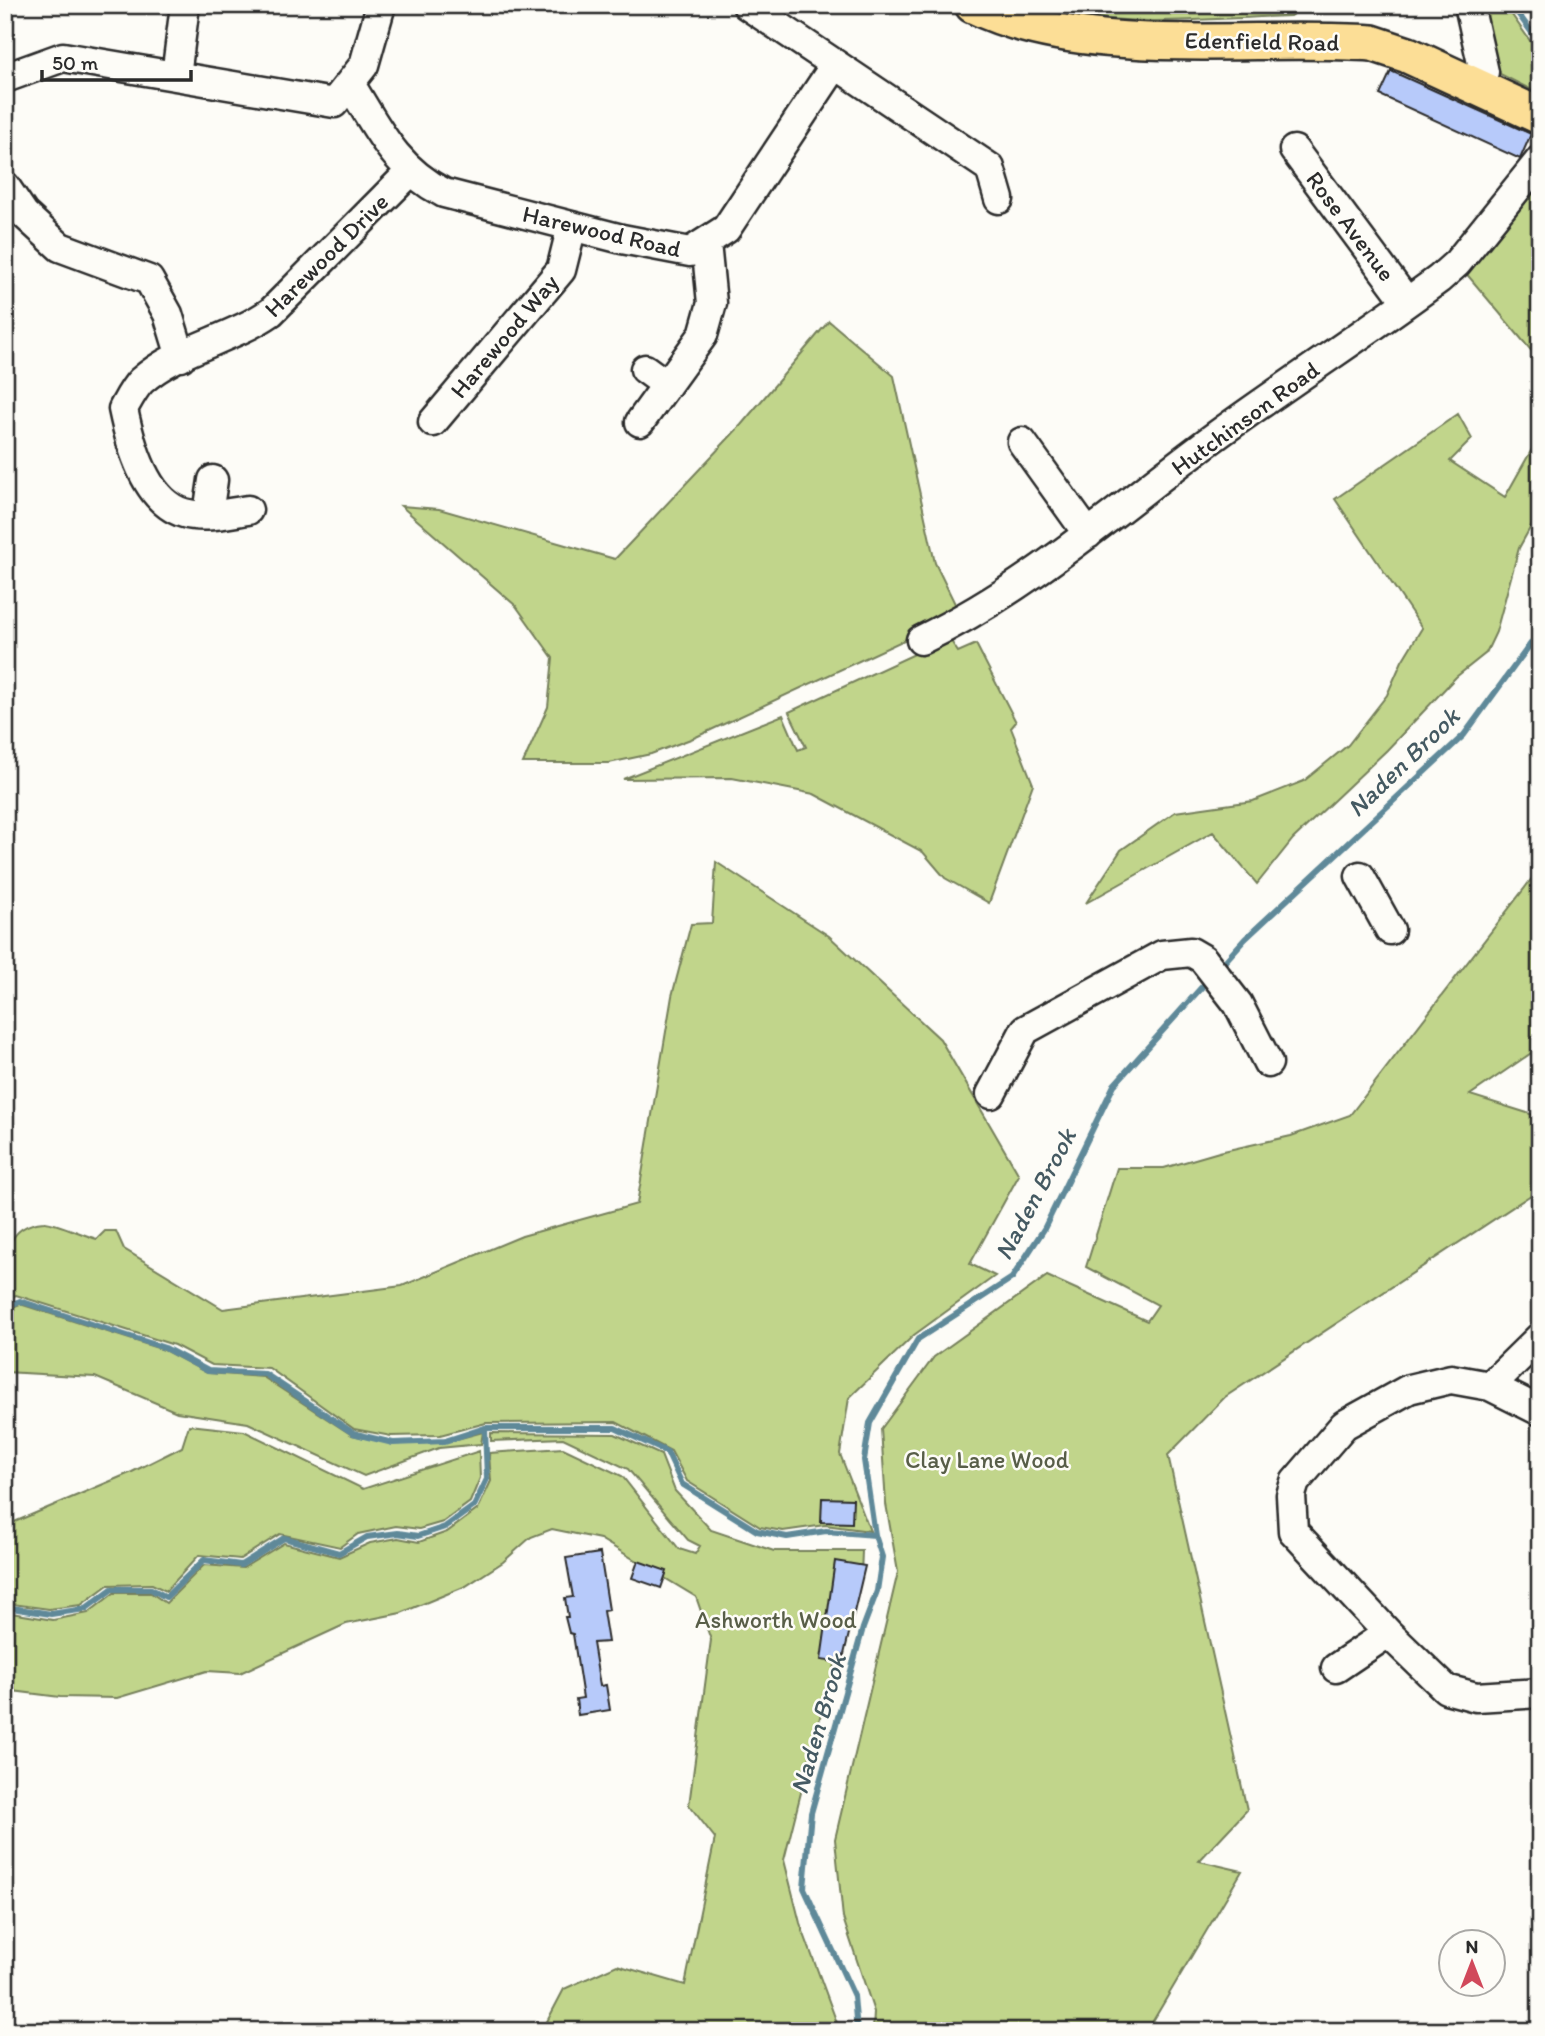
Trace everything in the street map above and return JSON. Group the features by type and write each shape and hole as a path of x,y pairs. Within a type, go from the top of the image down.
{"main road":[{"name":"Edenfield Road","path":"973,5 1017,23 1054,32 1116,39 1373,43 1408,55 1540,116"}],"street":[{"path":"176,76 185,5"},
{"path":"5,78 63,57 334,103 364,65 381,5"},
{"path":"747,5 990,168 999,199"},
{"path":"1469,5 1484,72 1476,88"},
{"name":"Harewood Road","path":"350,83 398,161 410,172 444,193 572,226 690,252 726,229 835,65"},
{"name":"Rose Avenue","path":"1294,150 1407,302"},
{"name":"Hutchinson Road","path":"921,640 967,618 1024,583 1216,436 1407,302 1457,263 1540,160"},
{"name":"Harewood Drive","path":"248,510 208,514 183,513 155,493 129,439 123,409 139,383 181,357 247,329 271,312 410,172"},
{"path":"5,186 24,214 60,247 149,280 168,314 181,357"},
{"name":"Harewood Way","path":"438,407 561,270 572,226"},
{"path":"640,422 656,377 703,335 712,303 706,243"},
{"path":"1023,442 1088,534"},
{"path":"208,514 213,480"},
{"path":"1360,876 1390,930"},
{"path":"991,1094 1025,1030 1161,955 1205,963 1238,1004 1268,1063"},
{"path":"1490,1386 1540,1337"},
{"path":"1540,1411 1490,1386 1451,1379 1409,1388 1344,1426 1295,1482 1291,1495 1293,1531 1388,1633 1446,1689 1458,1695 1476,1697 1540,1693"},
{"path":"1336,1668 1388,1633"}],"green space":[{"path":"1036,5 1307,5 1290,16 1162,21 1098,18"},
{"path":"1481,5 1505,5 1540,55 1540,94 1500,74"},
{"path":"1525,186 1540,193 1540,361 1459,265"},
{"path":"829,321 894,376 935,563 960,614 696,737 651,754 609,763 523,763 548,707 553,658 516,606 401,506 439,509 615,559 741,425"},
{"path":"1458,414 1472,439 1450,461 1505,497 1540,435 1540,510 1519,548 1496,632 1486,653 1456,677 1387,750 1293,839 1257,884 1213,832 1086,903 1121,850 1175,812 1253,801 1304,781 1348,745 1387,695 1402,661 1422,628 1335,499"},
{"path":"949,638 958,652 976,644 1016,722 1011,728 1033,784 989,903 945,878 923,852 814,794 732,778 623,779 783,715 798,750 806,747 789,712"},
{"path":"716,862 829,936 940,1039 1019,1175 970,1264 995,1276 914,1335 849,1398 840,1454 870,1531 825,1525 783,1531 760,1527 687,1481 671,1451 616,1422 486,1423 440,1435 391,1436 354,1429 269,1368 212,1365 174,1345 16,1295 5,1300 6,1261 12,1239 30,1225 44,1222 97,1239 105,1231 116,1231 124,1249 223,1309 402,1286 522,1236 637,1204 672,996 691,924 712,923"},
{"name":"Clay Lane Wood","path":"1540,868 1540,1047 1470,1095 1540,1117 1540,1189 1225,1397 1168,1455 1247,1810 1199,1861 1242,1871 1153,2021 1168,2031 873,2031 874,2012 843,1918 835,1839 898,1572 886,1504 881,1429 934,1357 1047,1276 1147,1321 1158,1305 1086,1267 1117,1168 1164,1168 1291,1136 1350,1115"},
{"path":"20,1304 164,1350 207,1373 263,1377 352,1435 394,1444 446,1442 483,1432 481,1444 439,1448 364,1476 248,1423 177,1412 95,1377 5,1372 5,1310"},
{"path":"189,1425 244,1431 363,1489 479,1451 480,1478 470,1502 443,1522 419,1529 396,1526 358,1534 340,1547 280,1534 240,1559 199,1555 166,1591 152,1584 108,1585 81,1605 49,1609 5,1603 5,1526 132,1472 182,1447"},
{"name":"Ashworth Wood","path":"491,1433 615,1434 661,1455 675,1491 711,1530 774,1551 862,1551 861,1575 821,1713 784,1860 800,1923 840,2031 542,2031 564,1989 617,1965 685,1985 715,1838 689,1805 711,1640 696,1597 600,1539 552,1529 531,1537 503,1562 466,1586 401,1613 346,1624 240,1673 207,1671 117,1698 60,1697 5,1690 5,1612 53,1620 88,1613 114,1593 151,1593 166,1603 204,1565 243,1568 284,1543 339,1557 370,1543 398,1538 419,1542 447,1532 478,1509 491,1481 489,1453 563,1448 622,1476 679,1549 695,1554 700,1546 688,1540 628,1469 563,1438 491,1441"}],"building":[{"path":"1391,71 1531,134 1520,159 1380,95"},
{"path":"822,1498 853,1499 852,1523 821,1522"},
{"path":"600,1553 609,1610 603,1611 608,1642 593,1643 600,1686 606,1685 610,1710 578,1715 576,1699 583,1698 573,1634 569,1633 565,1617 568,1617 565,1598 573,1597 566,1558"},
{"path":"638,1561 667,1571 661,1588 632,1578"},
{"path":"835,1561 865,1566 842,1663 821,1660"}],"waterway":[{"name":"Naden Brook","path":"1512,5 1540,44"},
{"name":"Naden Brook","path":"1219,968 1245,939 1464,735 1540,631"},
{"name":"Naden Brook","path":"857,2031 854,1996 804,1888 811,1813 863,1628 877,1591 882,1557 875,1535 864,1460 870,1423 918,1339 1012,1278 1044,1229 1114,1085 1209,979"},
{"path":"5,1307 20,1301 165,1348 208,1371 265,1374 353,1433 393,1443 445,1441 485,1428 615,1428 667,1452 682,1484 757,1531 787,1537 826,1531 875,1535"},
{"path":"5,1607 51,1614 85,1609 112,1589 151,1589 166,1597 204,1560 241,1565 284,1538 339,1553 367,1537 398,1533 418,1536 445,1527 474,1506 487,1479 485,1428"}]}
